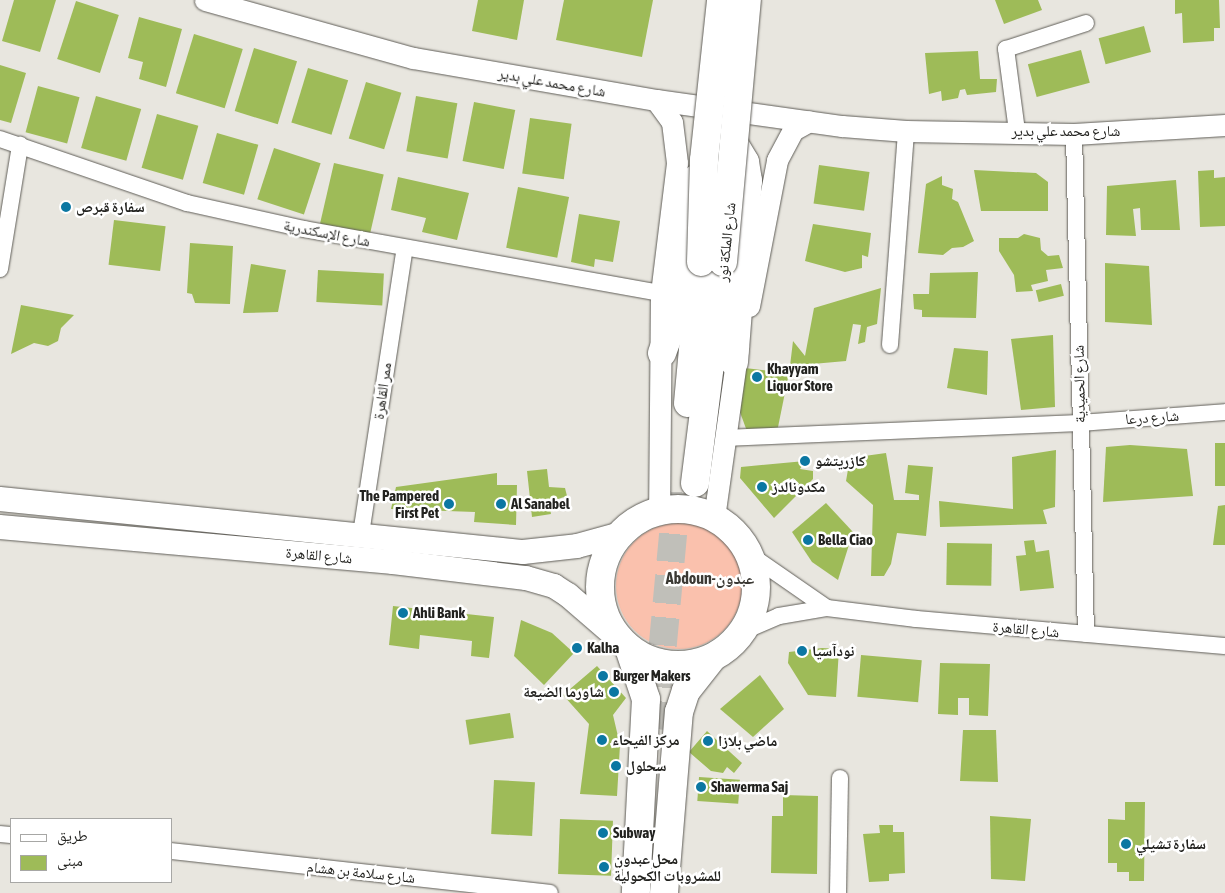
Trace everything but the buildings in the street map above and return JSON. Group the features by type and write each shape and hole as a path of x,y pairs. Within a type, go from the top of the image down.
{"highway":[{"name":"شارع الملكة نور","path":"712,262 704,160 721,0"},
{"name":"شارع الملكة نور","path":"687,483 712,262 736,147 747,0"},
{"path":"734,362 748,182 745,162 736,147"},
{"path":"662,353 668,304 691,195 704,160"},
{"path":"636,893 646,699 624,643 606,619 600,597 606,560 621,534 659,512 678,509 714,518 734,533 749,554 756,594 742,632 712,658 686,691 679,712 664,893"},
{"path":"624,643 648,659 669,665 691,664 712,658"}],"main road":[{"name":"شارع القاهرة","path":"0,499 361,534 523,552 547,550 621,534"},
{"name":"شارع القاهرة","path":"0,527 393,562 540,581 568,595 624,643"},
{"path":"540,581 550,580 559,570 557,560 547,550"}],"street":[{"name":"شارع محمد علي بدير","path":"205,0 413,58 656,100 809,121 906,131 1017,131 1074,134 1225,125"},
{"path":"1017,131 1006,49 1086,23"},
{"path":"656,100 672,122 676,140 668,304"},
{"name":"شارع الملكة نور","path":"714,518 734,362 748,315 776,160 793,130 809,121"},
{"path":"890,345 906,131"},
{"name":"شارع الحميدية","path":"1074,134 1086,634"},
{"name":"شارع الإسكندرية","path":"0,139 187,203 668,304"},
{"path":"0,269 20,145"},
{"name":"ممر القاهرة","path":"361,534 405,248"},
{"path":"659,512 662,353"},
{"name":"شارع درعا","path":"724,438 1080,423 1225,412"},
{"name":"شارع القاهرة","path":"749,554 827,608"},
{"name":"شارع القاهرة","path":"742,632 779,616 827,608 1225,646"},
{"path":"838,893 840,778"},
{"name":"شارع سلامة بن هشام","path":"172,851 430,886 550,893"}],"shaded area":[{"path":"679,523 703,527 724,541 738,562 742,586 738,610 724,631 703,645 679,649 655,645 634,631 620,610 616,586 620,562 634,541 655,527"}],"tunnel":[{"path":"655,729 678,482"}],"place":[{"name":"سفارة قبرص","path":"66,207"},
{"name":"Khayyam Liquor Store","path":"757,377"},
{"name":"كازريتشو","path":"805,461"},
{"name":"مكدونالدز","path":"762,487"},
{"name":"The Pampered First Pet","path":"449,504"},
{"name":"Al Sanabel","path":"501,504"},
{"name":"Bella Ciao","path":"808,540"},
{"name":"Ahli Bank","path":"403,613"},
{"name":"Kalha","path":"577,648"},
{"name":"نودآسيا","path":"802,651"},
{"name":"Burger Makers","path":"603,676"},
{"name":"شاورما الضيعة","path":"614,692"},
{"name":"مركز الفيحاء","path":"602,740"},
{"name":"ماضي بلازا","path":"708,741"},
{"name":"سحلول","path":"616,766"},
{"name":"Shawerma Saj","path":"701,787"},
{"name":"Subway","path":"603,833"},
{"name":"سفارة تشيلي","path":"1126,844"},
{"name":"محل عبدون للمشروبات الكحولية","path":"604,867"}],"district":[{"name":"Abdoun-عبدون","path":"710,578"}]}
